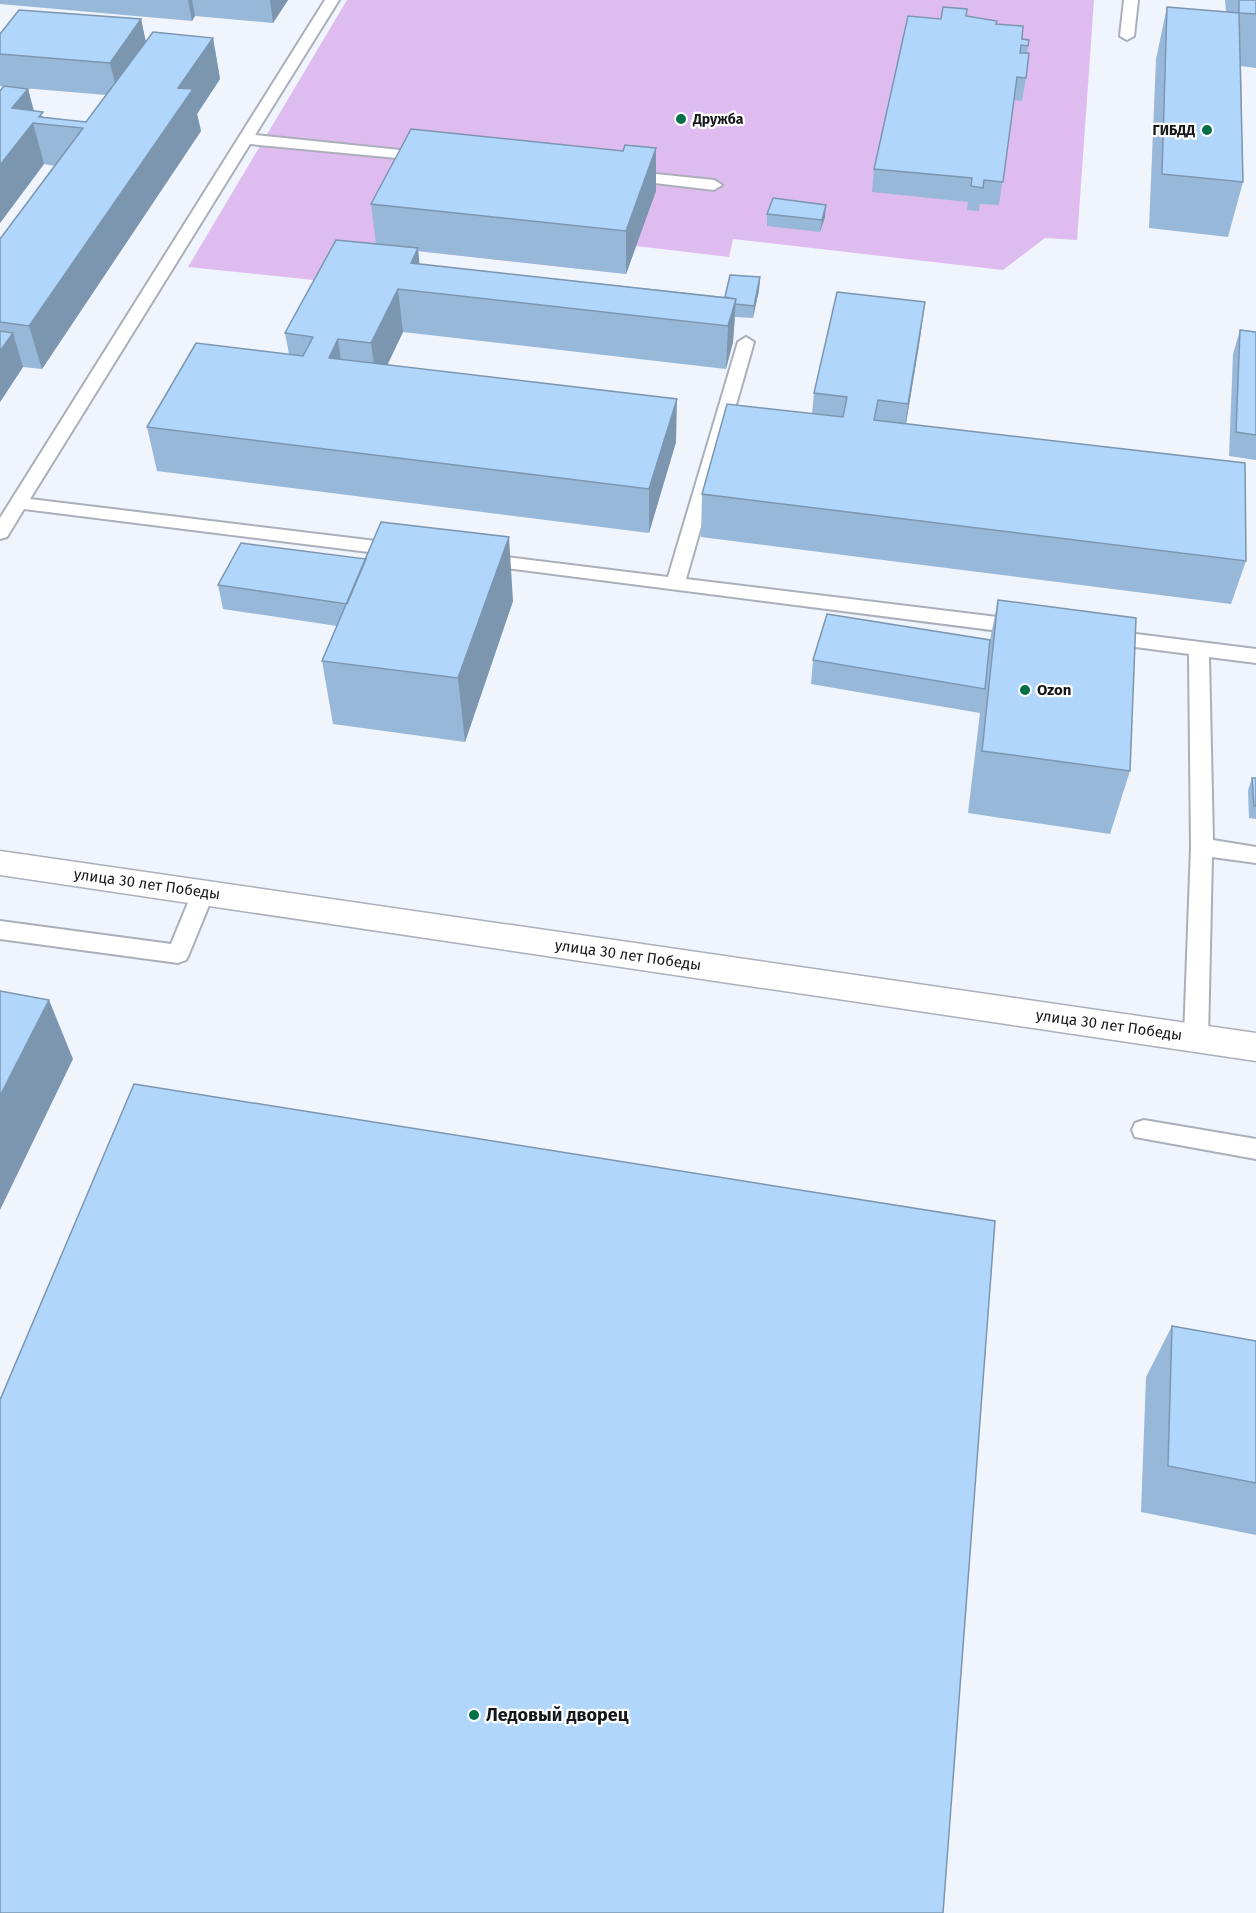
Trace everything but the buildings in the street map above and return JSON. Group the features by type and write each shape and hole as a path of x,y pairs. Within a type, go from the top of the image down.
{"street":[{"name":"улица 30 лет Победы","path":"0,863 1256,1047"}],"lane":[{"path":"0,533 332,0"},
{"path":"1127,36 1131,0"},
{"path":"246,139 444,158"},
{"path":"608,174 714,185"},
{"path":"675,584 746,342"},
{"path":"19,503 417,552"},
{"path":"464,558 1044,630"},
{"path":"1092,636 1256,656"},
{"path":"1196,1038 1202,846 1199,649"},
{"path":"1202,846 1256,855"},
{"path":"0,930 178,954 203,893"},
{"path":"1144,1130 1256,1149"}],"shaded area":[{"name":"Дружба","path":"347,0 1094,0 1077,240 1045,238 1003,270 733,239 729,257 636,246 626,274 343,243 323,281 188,267"}],"place":[{"name":"Дружба","path":"681,119"},
{"name":"ГИБДД","path":"1207,130"},
{"name":"Ozon","path":"1025,690"},
{"name":"Ледовый дворец","path":"474,1715"}]}
